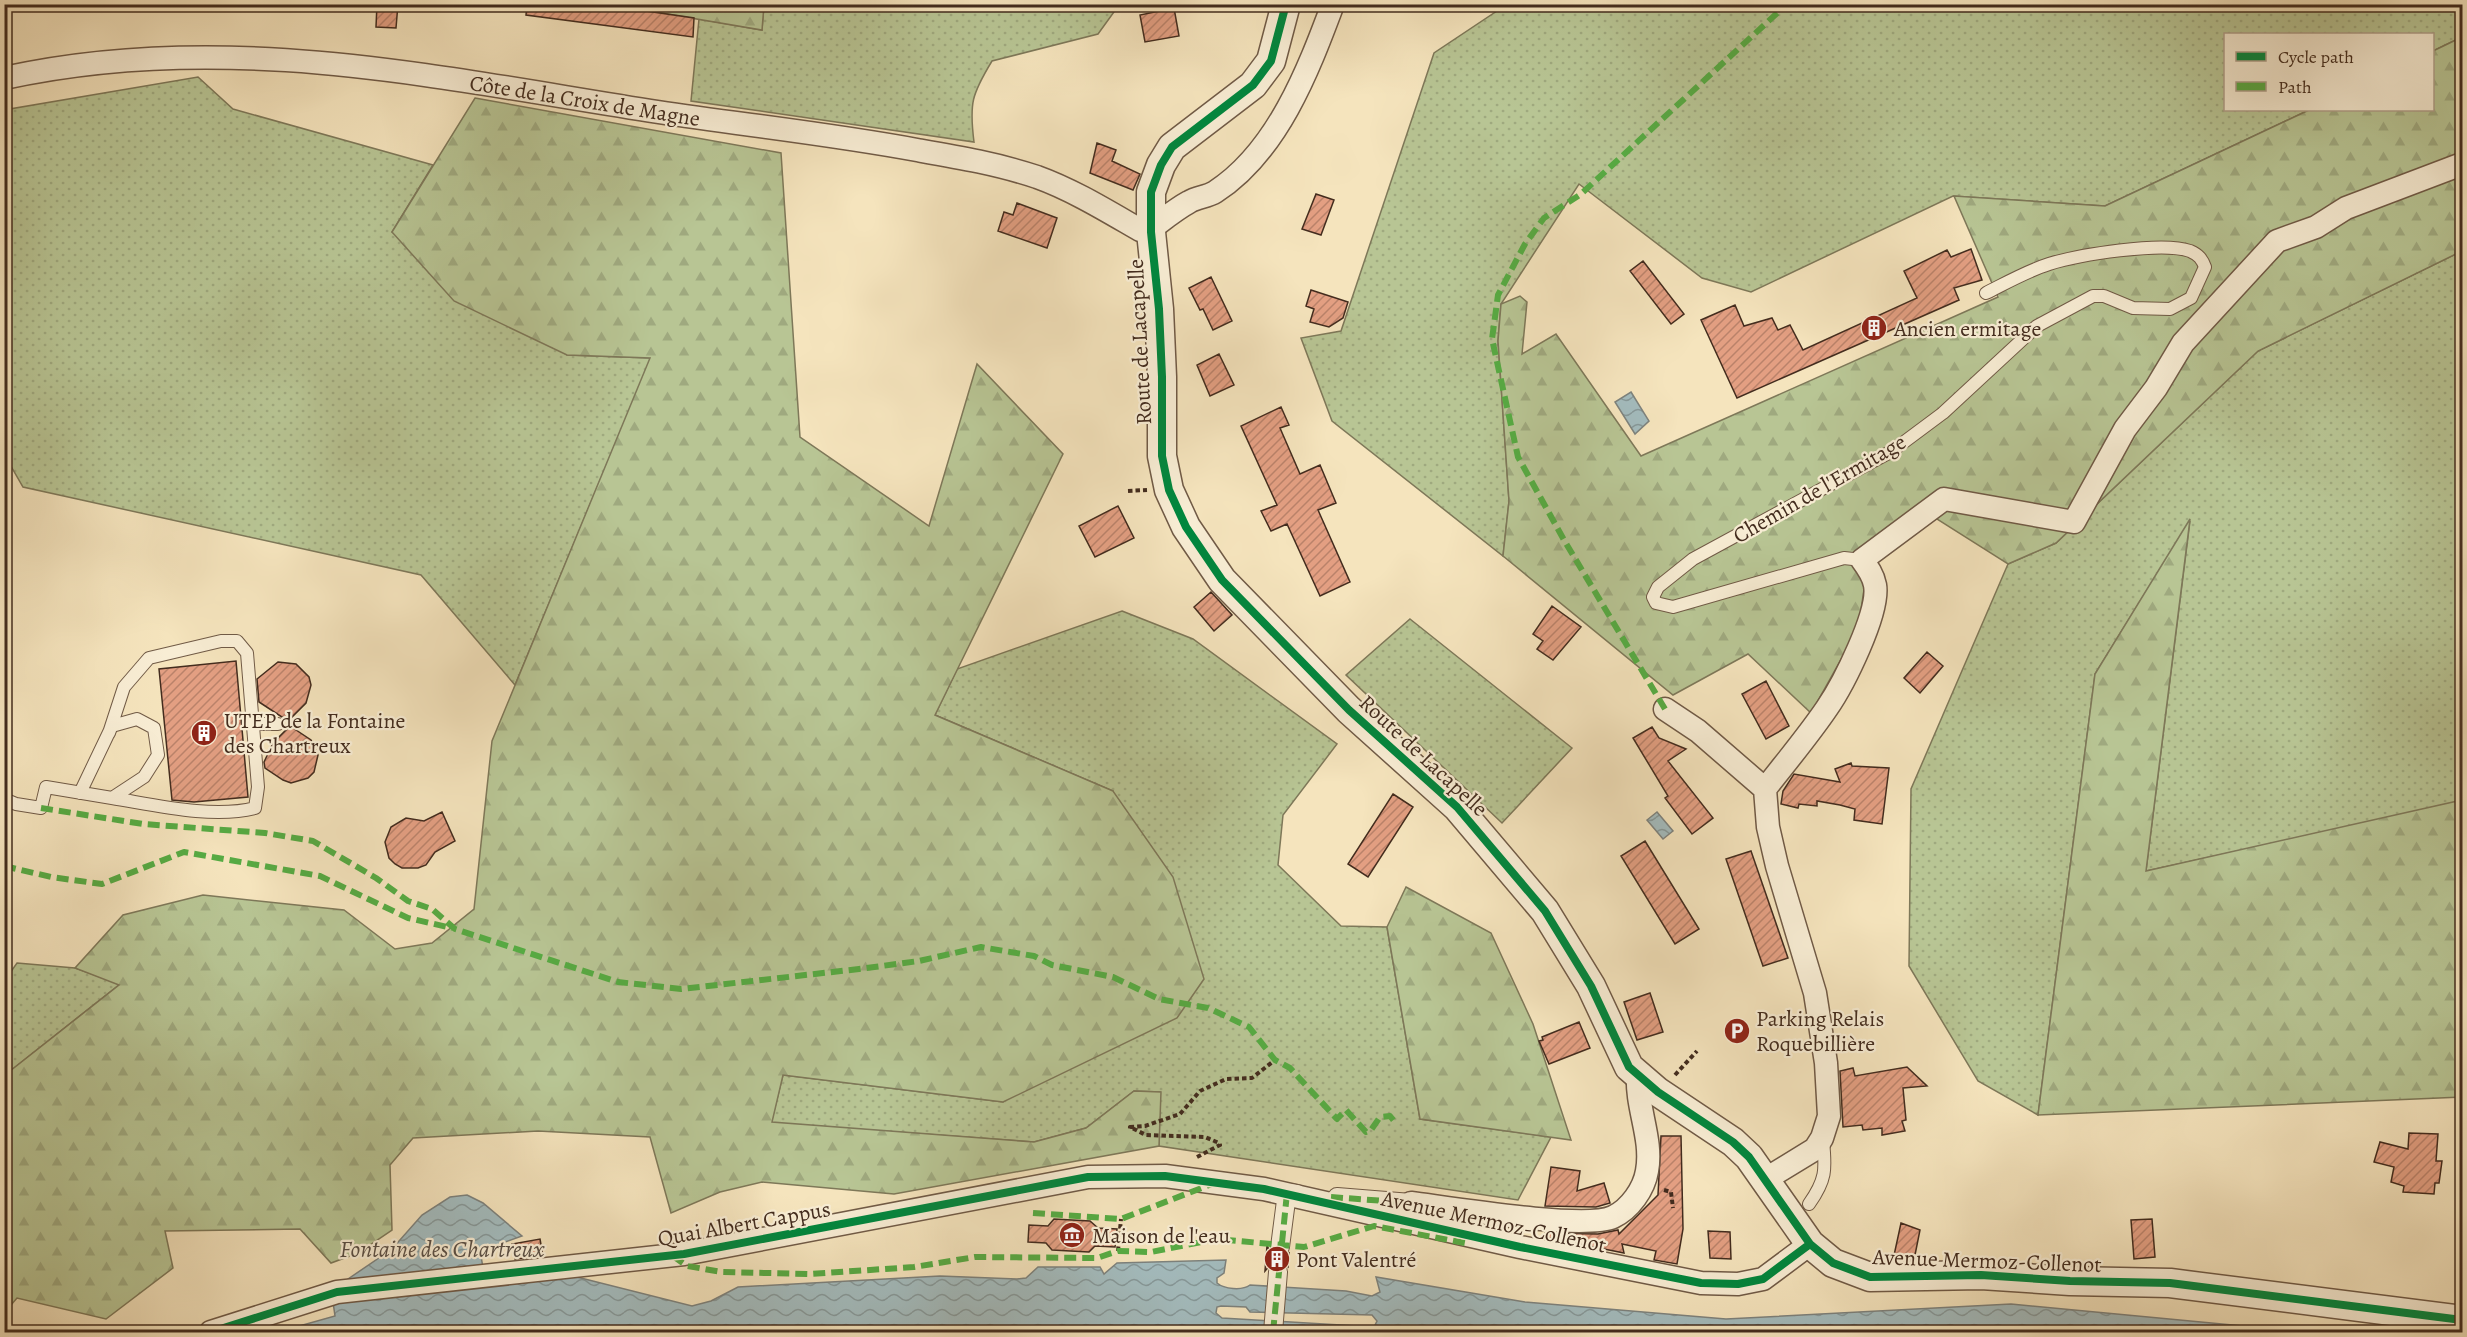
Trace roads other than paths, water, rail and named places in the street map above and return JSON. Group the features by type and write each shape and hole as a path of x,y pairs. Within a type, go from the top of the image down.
{"street":[{"path":"1191,201 1151,192 1161,165 1172,147 1253,85 1271,61 1286,4"},
{"path":"1151,230 1191,201 1213,194 1238,175 1263,146 1293,100 1333,4"},
{"name":"Côte de la Croix de Magne","path":"4,78 114,60 162,57 233,56 347,63 662,112 827,133 980,161 1036,177 1063,188 1140,230 1151,230"},
{"path":"1766,1179 1815,1149 1822,1138 1829,1116 1826,1063 1815,993 1777,866 1768,827 1765,789 1829,706 1867,630 1875,600 1875,585 1871,571 1862,560 1944,499 2074,522 2125,429 2156,388 2183,343 2277,242 2316,227 2346,208 2463,164"},
{"name":"Route de Lacapelle","path":"1151,192 1151,230 1159,309 1162,456 1169,490 1186,527 1222,580 1282,644 1348,710 1457,807 1498,852 1548,915 1591,986 1624,1060 1658,1092 1733,1142 1749,1157 1766,1179 1790,1220 1810,1244"},
{"path":"1665,709 1698,731 1765,789"},
{"path":"1280,1247 1287,1193 1411,1203 1576,1222 1613,1217 1630,1205 1647,1173 1649,1152 1637,1091 1638,1075"},
{"name":"Quai Albert Cappus","path":"211,1332 337,1292 684,1254 1088,1177 1165,1176 1287,1193"},
{"name":"Avenue Mermoz-Collenot","path":"1287,1193 1520,1247 1701,1283 1738,1284 1763,1279 1810,1244 1833,1263 1870,1277 1981,1275 2070,1281 2170,1283 2463,1320"},
{"path":"1273,1332 1278,1272"}],"lane":[{"name":"Chemin de l'Ermitage","path":"1862,560 1845,558 1673,607 1656,603 1653,597 1658,587 1693,559 1892,451 1943,413 2037,326 2093,296 2104,296 2133,308 2170,309 2191,298 2205,267 2201,257 2190,251 2171,248 2085,256 2048,264 1986,293"},
{"path":"4,799 41,808 46,787 161,806 238,813 255,808 258,787 247,653 237,641 221,640 149,658 124,687 109,733"},
{"path":"80,793 112,726 137,719 154,728 158,755 144,777 112,798"},
{"path":"253,724 278,724"},
{"path":"1809,1204 1821,1186 1826,1167 1822,1138"}],"water":[{"path":"1631,392 1649,421 1635,434 1615,402"},
{"path":"1657,812 1673,831 1663,839 1647,820"},
{"name":"Fontaine des Chartreux","path":"467,1195 483,1203 522,1236 480,1251 486,1284 573,1276 692,1306 711,1301 738,1287 940,1276 1017,1279 1026,1278 1038,1267 1100,1267 1104,1274 1117,1263 1226,1260 1224,1273 1217,1278 1217,1283 1233,1289 1250,1285 1346,1291 1372,1296 1380,1292 1376,1277 1525,1302 1726,1319 2011,1304 2307,1332 278,1332 335,1316 333,1302 348,1279 392,1249 422,1215 450,1197","holes":["1221,1306 1246,1307 1250,1312 1372,1315 1377,1321 1374,1327 1222,1318 1216,1313 1217,1307"]}],"tunnel":[{"path":"1278,1272 1280,1247"}],"place":[{"name":"Ancien ermitage","path":"1874,328"},
{"name":"UTEP de la Fontaine des Chartreux","path":"204,733"},
{"name":"Parking Relais Roquebillière","path":"1737,1031"},
{"name":"Maison de l'eau","path":"1072,1235"},
{"name":"Pont Valentré","path":"1277,1259"}]}
